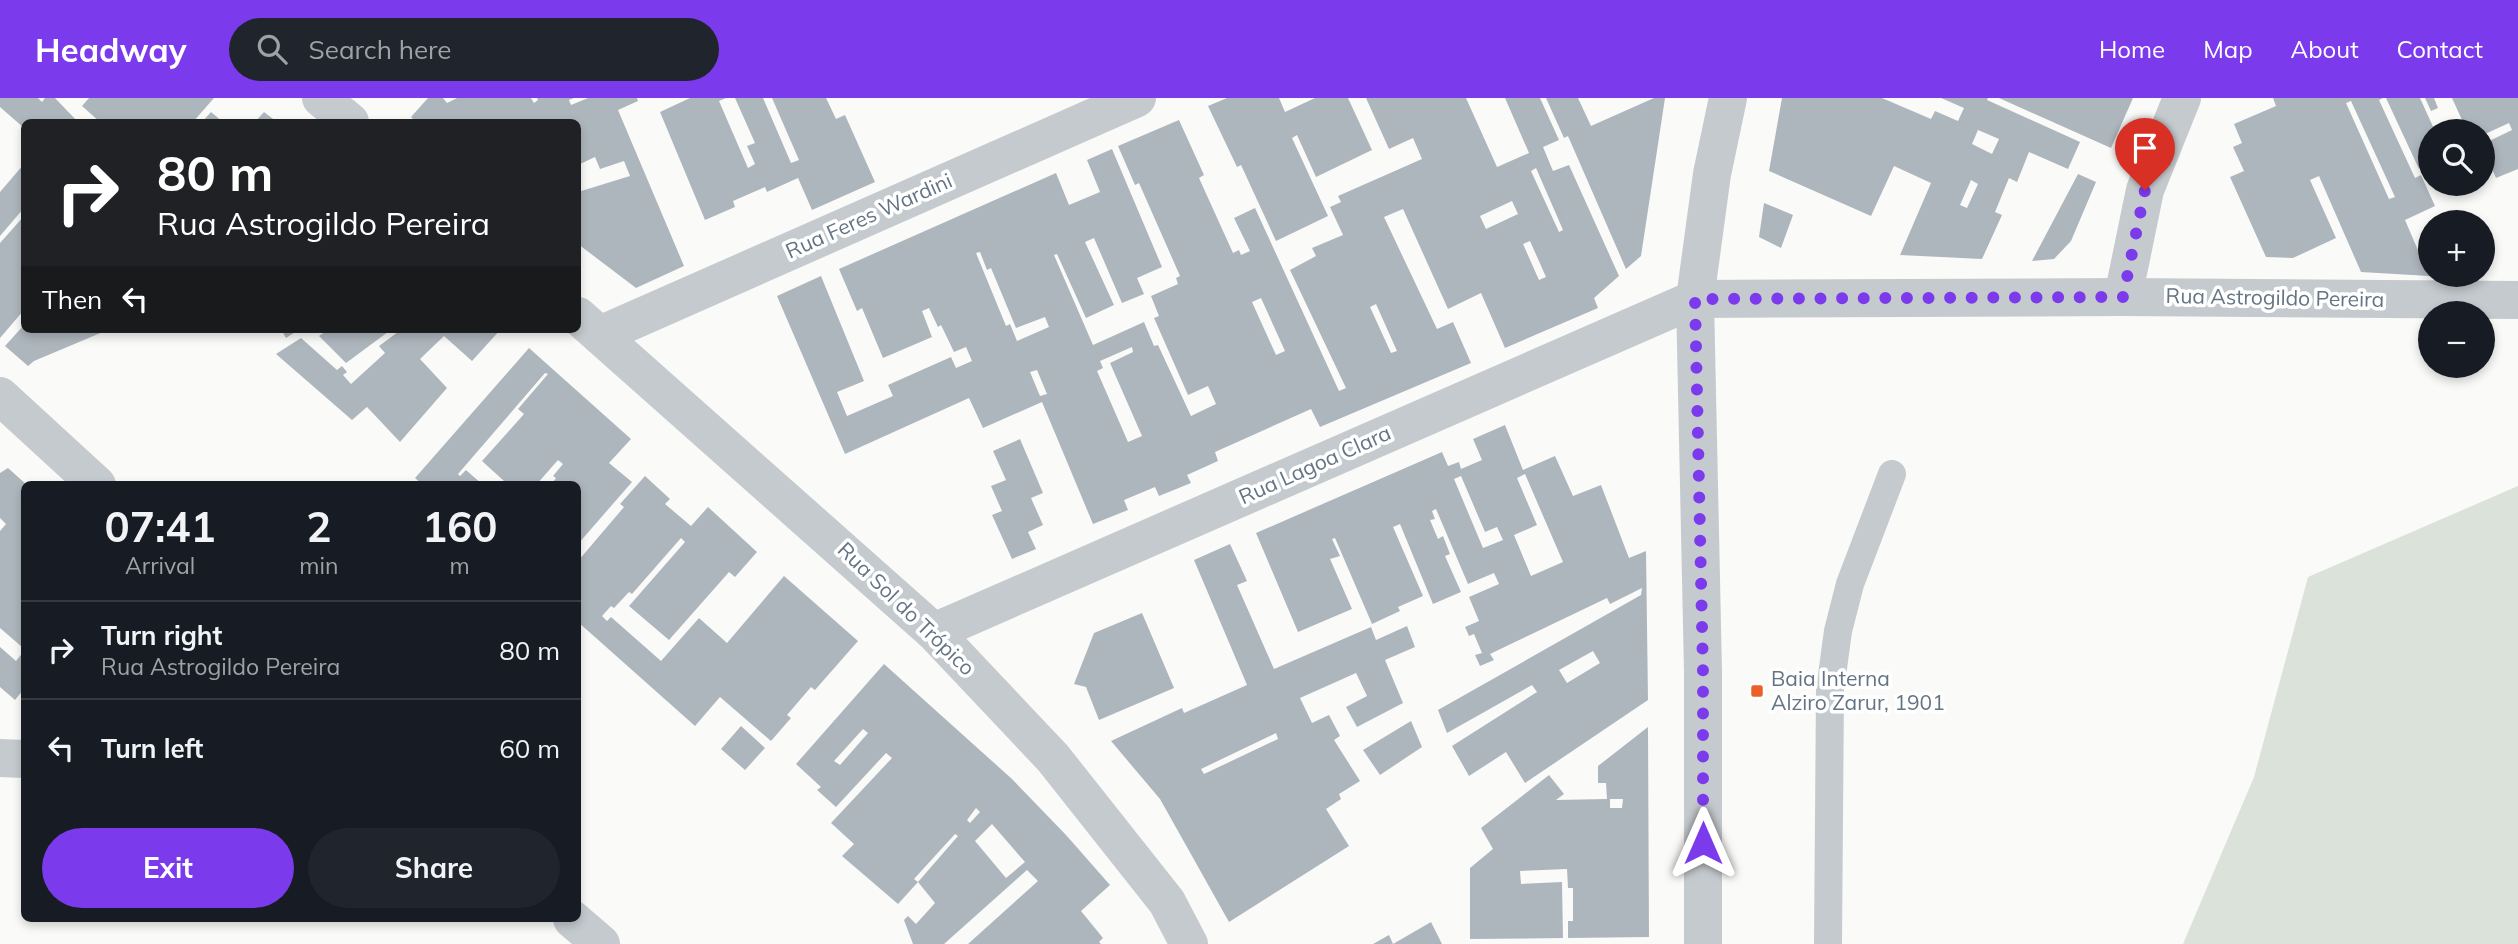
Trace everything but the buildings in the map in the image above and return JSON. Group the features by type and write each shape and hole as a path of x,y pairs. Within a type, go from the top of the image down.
{"street":[{"path":"321,98 346,119"},
{"name":"Rua Feres Wardini","path":"589,325 1138,98"},
{"path":"1703,944 1703,672 1695,299 1712,174 1728,98"},
{"path":"2123,297 2145,190 2182,98"},
{"name":"Rua Astrogildo Pereira","path":"1695,299 2123,297 2518,300"},
{"name":"Rua Lagoa Clara","path":"934,632 1695,299"},
{"name":"Rua Sol do Trópico","path":"589,325 934,632 1053,758 1167,902 1189,944"},
{"path":"0,396 93,481"},
{"path":"0,758 21,759"},
{"path":"575,922 600,944"}],"lane":[{"path":"1828,944 1830,690 1838,631 1850,584 1892,474"}],"shaded area":[{"path":"2518,486 2518,944 2183,944 2254,777 2308,577"}],"place":[{"name":"Baia Interna Alziro Zarur, 1901","path":"1757,691"}],"route":[{"path":"1703,843 1703,672 1695,299 2123,297 2145,190"}]}
